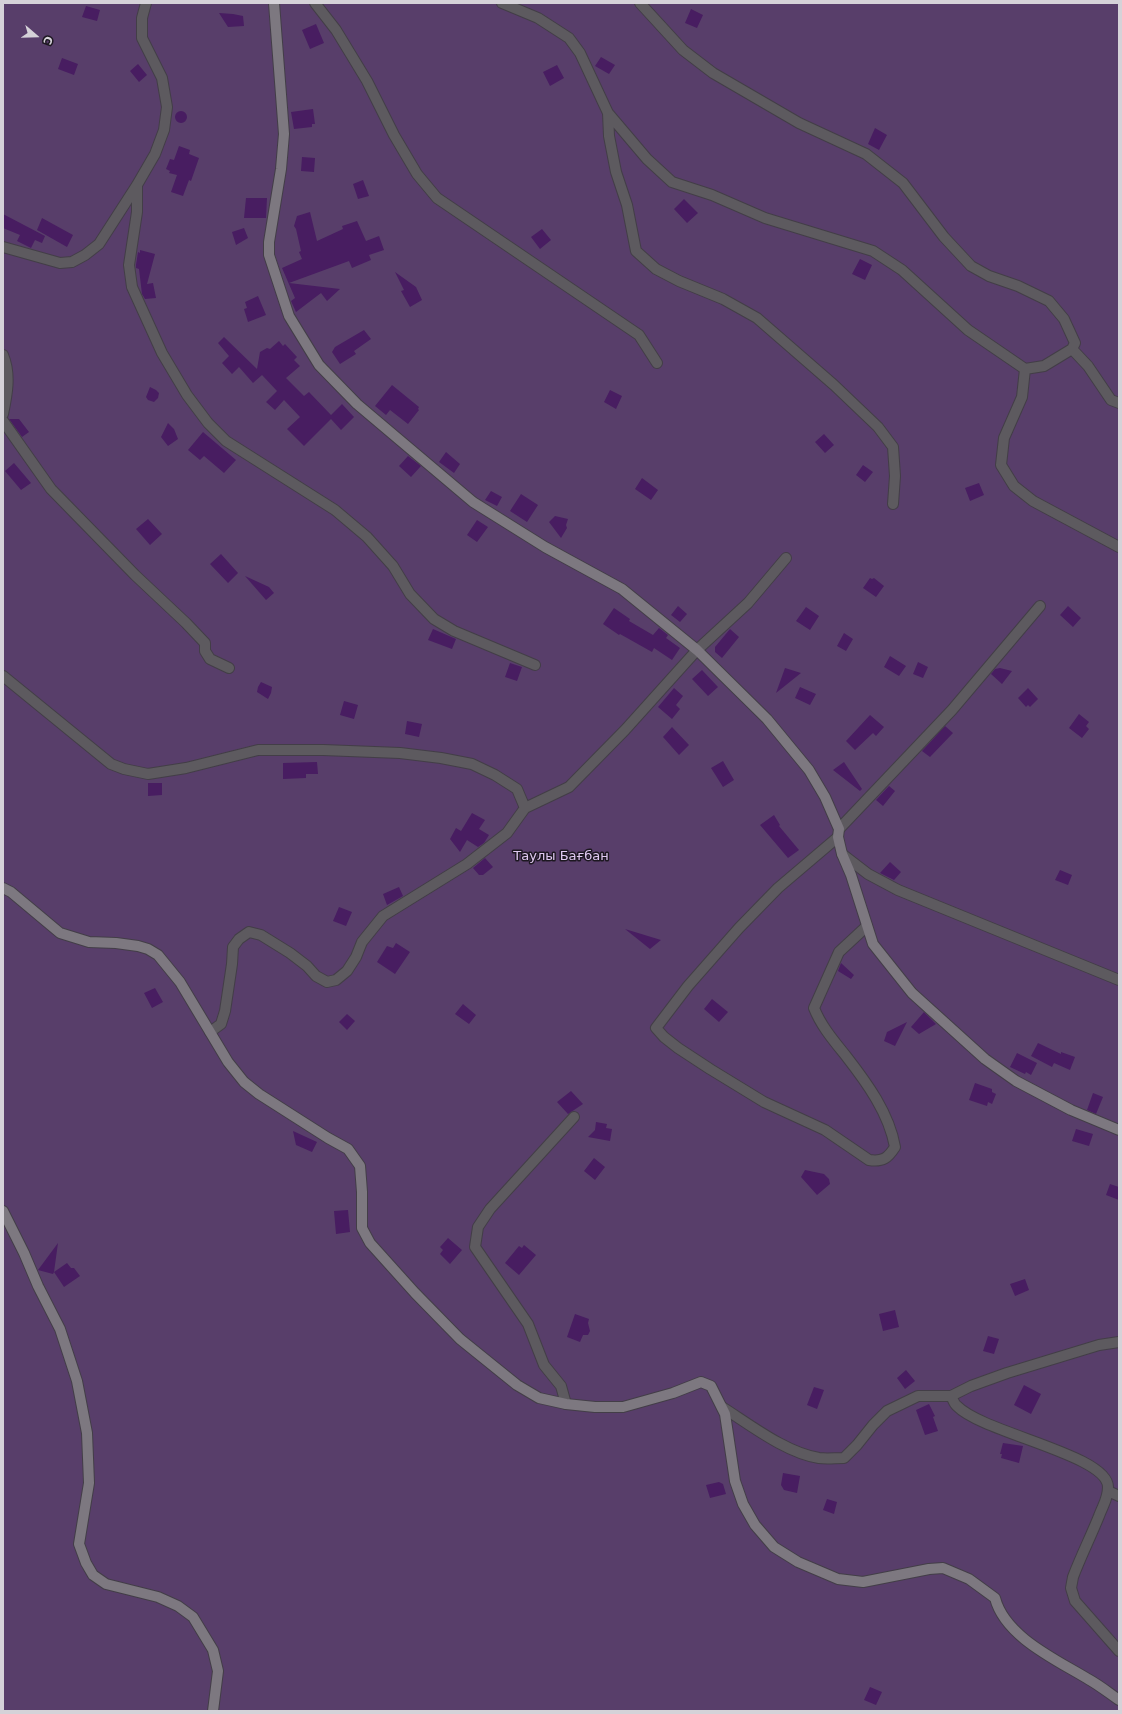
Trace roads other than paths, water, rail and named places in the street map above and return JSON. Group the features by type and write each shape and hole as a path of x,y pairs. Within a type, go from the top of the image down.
{"street":[{"path":"3,247 60,263 72,262 85,255 99,244 138,185 155,154 164,130 167,107 162,78 142,38 142,18 146,3"},
{"path":"274,3 284,134 281,169 269,242 269,255 289,316 319,365 357,404 473,502 545,547 622,589 697,650 767,720 809,770 825,798 838,833 842,854 851,874 873,944 912,994 985,1059 1016,1082 1071,1110 1119,1130"},
{"path":"315,3 336,30 367,81 394,135 418,174 437,198 639,336 657,364"},
{"path":"502,3 538,18 569,38 580,53 608,113 647,159 672,182 712,195 765,218 873,251 902,270 968,330 1025,369 1044,366 1072,349 1075,343 1064,319 1049,301 1018,286 989,276 970,266 944,237 903,183 866,154 799,123 713,73 683,50 640,3"},
{"path":"608,113 609,136 616,172 627,205 636,251 656,269 679,282 723,299 756,318 834,385 878,427 893,446 895,476 893,504"},
{"path":"138,185 138,212 129,266 132,287 162,353 187,395 208,422 226,441 335,510 367,537 393,566 410,594 434,620 454,631 535,665"},
{"path":"1072,349 1088,366 1111,400 1119,403"},
{"path":"3,355 7,364 8,387 3,414"},
{"path":"1025,369 1022,397 1004,438 1001,466 1014,486 1033,501 1119,547"},
{"path":"3,422 51,489 135,575 205,643 205,651 210,659 229,668"},
{"path":"210,1032 221,1024 225,1011 233,947 239,939 249,932 261,935 290,953 307,966 316,976 327,982 336,980 347,971 356,957 362,942 383,916 467,864 507,833 524,808 568,787 625,730 697,650 748,603 786,558"},
{"path":"867,926 839,952 814,1008 818,1019 828,1034 860,1074 882,1110 890,1127 895,1147 890,1156 878,1161 869,1160 825,1130 764,1102 678,1048 664,1037 656,1028 692,981 739,928 778,888 838,833 952,710 1040,606"},
{"path":"3,676 111,764 124,769 148,774 156,773 186,768 258,750 323,750 400,753 441,758 472,764 495,775 517,789 524,808"},
{"path":"842,854 868,874 898,890 1119,980"},
{"path":"3,888 60,933 89,942 116,943 138,946 148,949 158,955 180,982 228,1062 244,1082 259,1094 328,1138 348,1148 360,1166 362,1228 370,1243 415,1293 460,1339 517,1385 539,1398 566,1404 595,1407 623,1407 673,1393 701,1382 711,1386 722,1407 730,1438 735,1481 743,1504 755,1526 774,1546 798,1562 838,1579 863,1582 929,1569 943,1568 969,1579 995,1598 996,1604 1012,1627 1029,1643 1089,1679 1119,1700"},
{"path":"566,1404 562,1386 544,1365 528,1324 475,1247 478,1227 490,1210 574,1117"},
{"path":"3,1211 60,1329 77,1381 87,1433 89,1483 79,1544 86,1562 93,1575 106,1584 158,1597 178,1606 193,1617 213,1650 218,1670 213,1711"},
{"path":"722,1407 762,1434 786,1446 817,1458 844,1458 857,1446 873,1425 887,1411 918,1396 951,1396 971,1386 1007,1373 1099,1345 1119,1342"},
{"path":"951,1396 956,1406 997,1429 1070,1455 1088,1464 1104,1475 1108,1485 1106,1503 1100,1513 1073,1577 1072,1588 1075,1601 1119,1652"},
{"path":"1108,1491 1119,1496"}],"park label":[{"name":"Таулы Бағбан","path":"561,857"}]}
